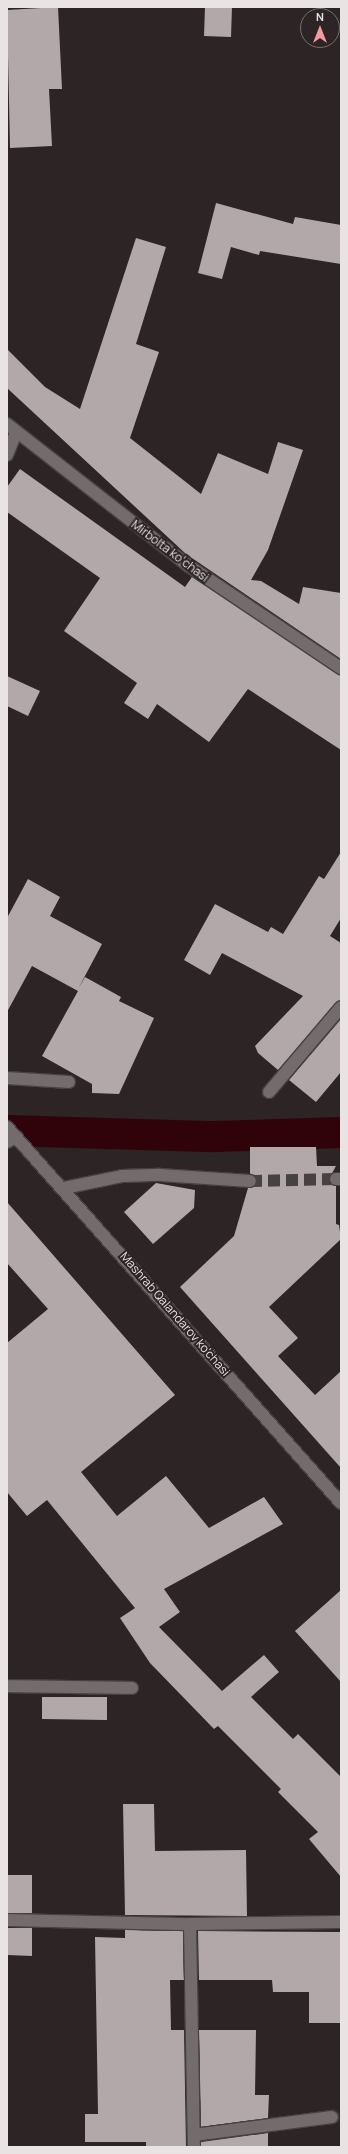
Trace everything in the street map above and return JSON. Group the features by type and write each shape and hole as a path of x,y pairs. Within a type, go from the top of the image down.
{"street":[{"name":"Mirbolta koʻchasi","path":"7,424 16,433 189,566 341,668"},
{"path":"7,455 16,433"},
{"path":"269,1092 341,1007"},
{"path":"7,1078 69,1082"},
{"name":"Mashrab Qalandarov ko'chasi","path":"7,1127 12,1140 49,1172 64,1188 341,1503"},
{"path":"64,1188 122,1176 160,1174 250,1181"},
{"path":"7,1686 132,1688"},
{"path":"7,1920 190,1924 339,1922"},
{"path":"190,1924 194,2141 332,2116"}],"building":[{"path":"58,7 62,89 49,89 52,146 10,148 7,10"},
{"path":"205,7 232,7 231,37 204,36"},
{"path":"216,203 293,224 295,217 341,225 341,264 260,251 259,255 231,247 222,279 198,273"},
{"path":"136,238 166,247 136,344 159,352 130,438 201,494 218,453 268,474 278,442 303,450 268,550 251,580 261,581 299,604 303,587 341,593 341,659 186,554 7,388 7,349 45,387 80,409"},
{"path":"20,469 185,587 192,577 341,675 341,750 248,689 209,742 157,704 148,719 124,703 137,683 64,631 100,578 7,512 7,487"},
{"path":"7,676 40,691 28,716 7,706"},
{"path":"341,852 341,918 330,936 341,943 341,1000 278,1070 258,1053 255,1046 303,996 222,953 210,975 184,960 215,904 268,932 271,927 283,934 319,876 324,879"},
{"path":"28,879 60,897 50,916 102,944 78,989 85,977 121,997 119,1001 154,1018 119,1094 92,1093 92,1084 42,1056 78,991 32,966 7,1012 7,918"},
{"path":"341,1019 341,1072 316,1102 289,1080"},
{"path":"250,1147 316,1147 317,1166 336,1166 329,1179 336,1186 336,1224 339,1225 341,1239 269,1307 298,1338 278,1356 315,1395 341,1371 341,1468 180,1287 234,1236 248,1188 257,1182 250,1173"},
{"path":"156,1183 195,1190 194,1208 153,1244 124,1212"},
{"path":"7,1202 175,1395 81,1472 117,1516 166,1476 209,1528 264,1497 283,1524 164,1589 180,1612 159,1627 222,1691 264,1655 279,1672 251,1697 293,1739 298,1734 341,1777 341,1877 309,1839 318,1832 278,1792 281,1789 218,1726 214,1729 150,1663 120,1618 135,1608 47,1500 27,1516 7,1492 7,1343 48,1309 7,1263"},
{"path":"341,1590 341,1682 295,1631"},
{"path":"42,1697 107,1697 107,1720 42,1719"},
{"path":"123,1804 154,1804 155,1851 246,1850 247,1916 125,1915"},
{"path":"7,1875 32,1875 32,1913 7,1913"},
{"path":"7,1928 32,1928 32,1956 7,1955"},
{"path":"125,1930 183,1931 184,1980 170,1980 171,2030 184,2030 186,2147 146,2147 146,2142 85,2142 85,2114 98,2114 95,1937 125,1938"},
{"path":"198,1931 341,1932 341,2023 309,2023 309,1992 273,1992 272,1980 199,1980"},
{"path":"199,2030 256,2030 255,2095 269,2095 268,2118 201,2127"},
{"path":"268,2133 268,2147 201,2147 201,2142"}],"waterway":[{"path":"7,1130 214,1136 341,1132"}],"tunnel":[{"path":"250,1181 336,1179"}]}
